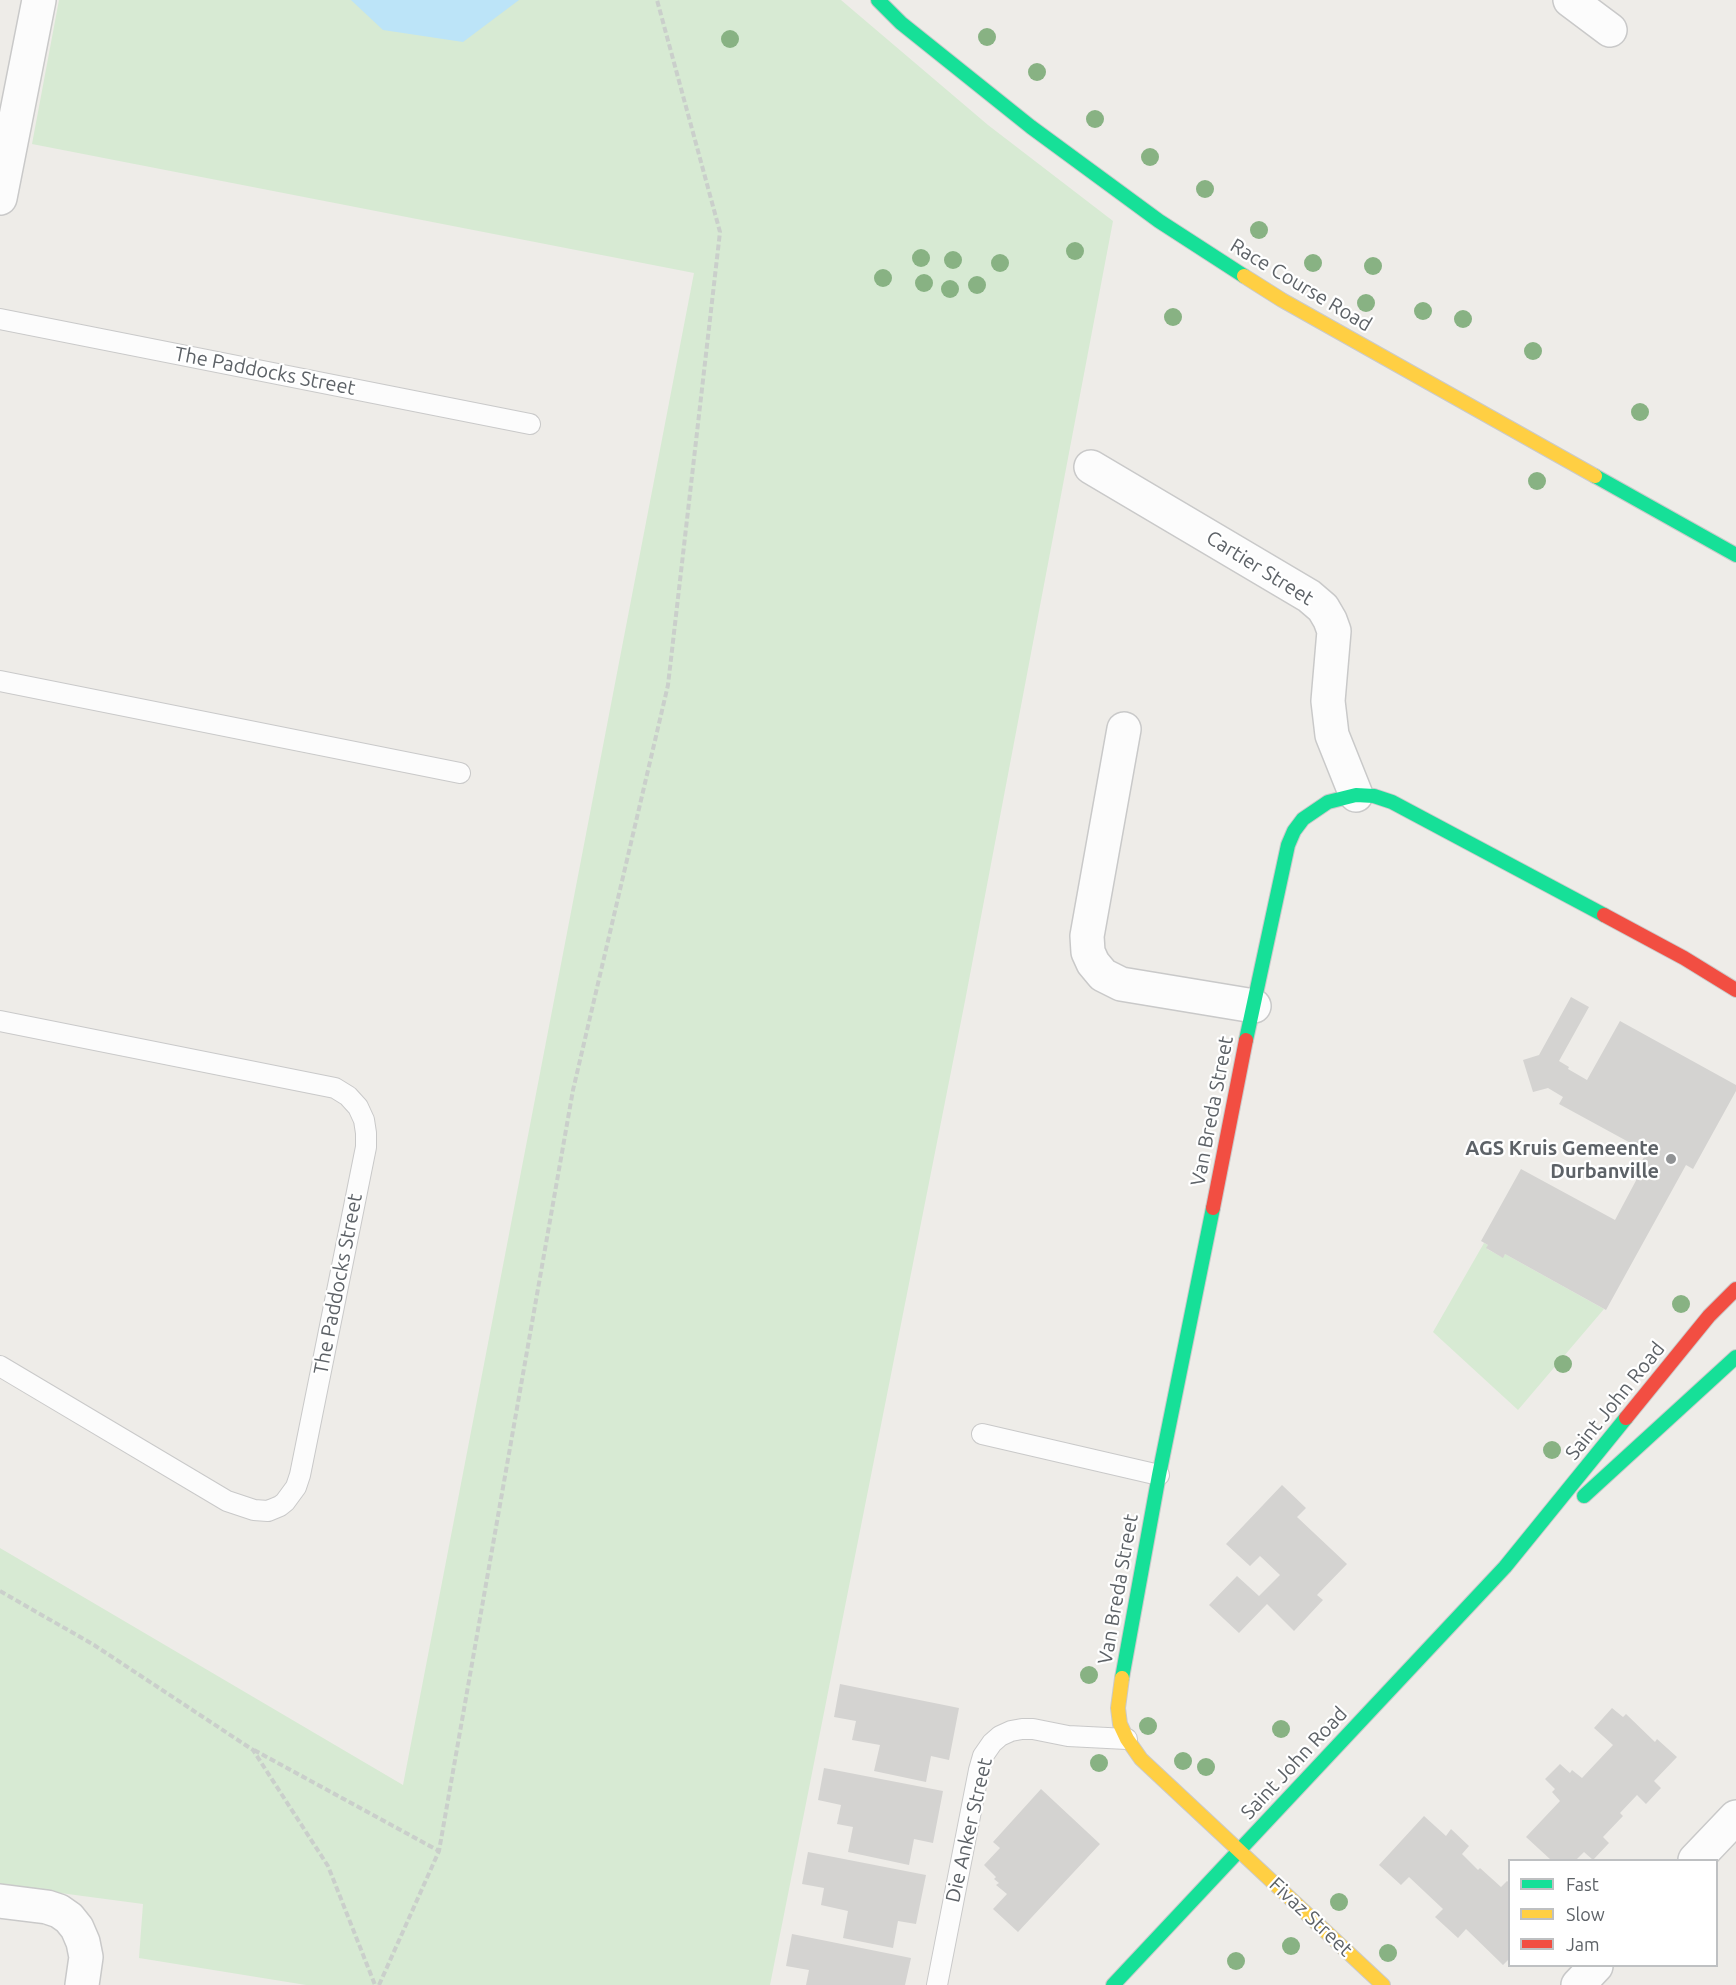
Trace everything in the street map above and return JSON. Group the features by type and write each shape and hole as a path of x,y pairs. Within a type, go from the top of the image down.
{"main road":[{"name":"Race Course Road","path":"878,0 901,23 1031,127 1169,227 1282,300 1736,555"},
{"name":"Van Breda Street","path":"1239,1850 1141,1759 1126,1739 1120,1724 1118,1708 1159,1475 1254,1006 1288,845 1294,831 1304,819 1328,802 1356,795 1374,796 1392,802 1735,987"},
{"name":"Saint John Road","path":"1113,1985 1505,1567 1709,1316 1736,1289"},
{"name":"Saint John Road","path":"1505,1567 1736,1357"},
{"name":"Fivaz Street","path":"1239,1850 1383,1985"}],"street":[{"path":"0,198 39,0"},
{"path":"1570,0 1610,30"},
{"name":"Cartier Street","path":"1091,467 1309,596 1323,608 1334,632 1328,701 1332,735 1356,795"},
{"path":"1124,729 1087,936 1088,952 1103,975 1120,984 1254,1006"},
{"path":"1696,1859 1736,1817"},
{"path":"0,1901 47,1907 69,1918 77,1928 83,1942 86,1958 82,1985"},
{"path":"1578,1985 1594,1967"}],"lane":[{"name":"The Paddocks Street","path":"0,319 530,424"},
{"path":"0,681 460,773"},
{"name":"The Paddocks Street","path":"0,1021 335,1088 348,1096 358,1107 364,1120 366,1133 366,1147 300,1475 296,1487 280,1506 268,1510 254,1510 227,1501 0,1366"},
{"path":"982,1434 1159,1475"},
{"name":"Die Anker Street","path":"937,1985 979,1770 983,1756 992,1743 1011,1731 1022,1729 1068,1736 1126,1739"}],"path":[{"path":"377,1985 439,1851 573,1090 668,685 720,232 657,0"},
{"path":"0,1591 94,1645 253,1749 439,1851"},
{"path":"253,1749 328,1866 377,1985"}],"green space":[{"path":"59,0 841,0 988,125 1113,221 965,1001 770,1985 306,1985 139,1958 143,1904 0,1885 0,1548 403,1785 694,273 32,144"},
{"path":"1484,1243 1488,1245 1487,1249 1502,1257 1505,1254 1604,1309 1518,1410 1433,1332"}],"water":[{"path":"351,0 519,0 463,42 383,30"}],"building":[{"name":"AGS Kruis Gemeente Durbanville","path":"1571,997 1589,1007 1559,1061 1587,1080 1620,1021 1736,1085 1736,1091 1693,1169 1686,1165 1606,1310 1505,1254 1503,1258 1486,1248 1488,1245 1481,1241 1521,1169 1615,1220 1640,1173 1636,1171 1647,1152 1559,1104 1563,1097 1548,1088 1533,1092 1523,1060 1539,1055"},
{"path":"1282,1485 1306,1508 1297,1517 1347,1564 1317,1595 1323,1600 1294,1631 1267,1604 1239,1633 1209,1605 1237,1576 1259,1596 1280,1575 1260,1556 1250,1566 1226,1544"},
{"path":"840,1684 959,1708 949,1760 931,1756 926,1782 874,1771 880,1745 852,1740 856,1721 834,1717"},
{"path":"1612,1708 1623,1717 1626,1714 1655,1742 1657,1739 1677,1757 1654,1781 1661,1788 1646,1804 1637,1795 1620,1813 1623,1816 1603,1837 1609,1843 1594,1859 1584,1852 1577,1859 1550,1859 1526,1837 1560,1801 1552,1792 1555,1789 1545,1779 1560,1764 1570,1773 1572,1770 1582,1778 1613,1745 1594,1728"},
{"path":"824,1768 943,1791 933,1843 914,1839 909,1865 848,1852 853,1827 837,1824 841,1805 818,1800"},
{"path":"1041,1789 1100,1844 1018,1932 993,1909 1007,1894 996,1885 999,1883 994,1879 996,1877 984,1865 1000,1848 993,1842"},
{"path":"1424,1816 1446,1836 1451,1829 1469,1846 1462,1854 1478,1870 1480,1868 1501,1887 1508,1882 1508,1960 1503,1965 1466,1929 1458,1938 1435,1917 1443,1909 1409,1877 1401,1885 1379,1865"},
{"path":"808,1852 926,1875 916,1924 898,1921 893,1948 843,1938 848,1911 821,1905 824,1888 802,1884"},
{"path":"792,1934 911,1958 905,1985 806,1985 809,1970 786,1966"}],"traffic: fast":[{"path":"878,0 901,23 1031,127 1159,221 1244,276"},
{"path":"1595,476 1736,555"},
{"path":"1246,1040 1288,845 1303,819 1328,802 1356,795 1374,796 1392,802 1604,915"},
{"path":"1122,1678 1159,1475 1213,1208"},
{"path":"1584,1496 1736,1357"},
{"path":"1113,1985 1505,1567 1626,1418"}],"traffic: slow":[{"path":"1244,276 1282,300 1595,476"},
{"path":"1122,1678 1118,1708 1120,1724 1141,1759 1383,1985"}],"traffic: jam":[{"path":"1604,915 1684,958 1736,990"},
{"path":"1213,1208 1246,1040"},
{"path":"1626,1418 1709,1316 1736,1289"}],"place":[{"name":"AGS Kruis Gemeente Durbanville","path":"1671,1159"}]}
